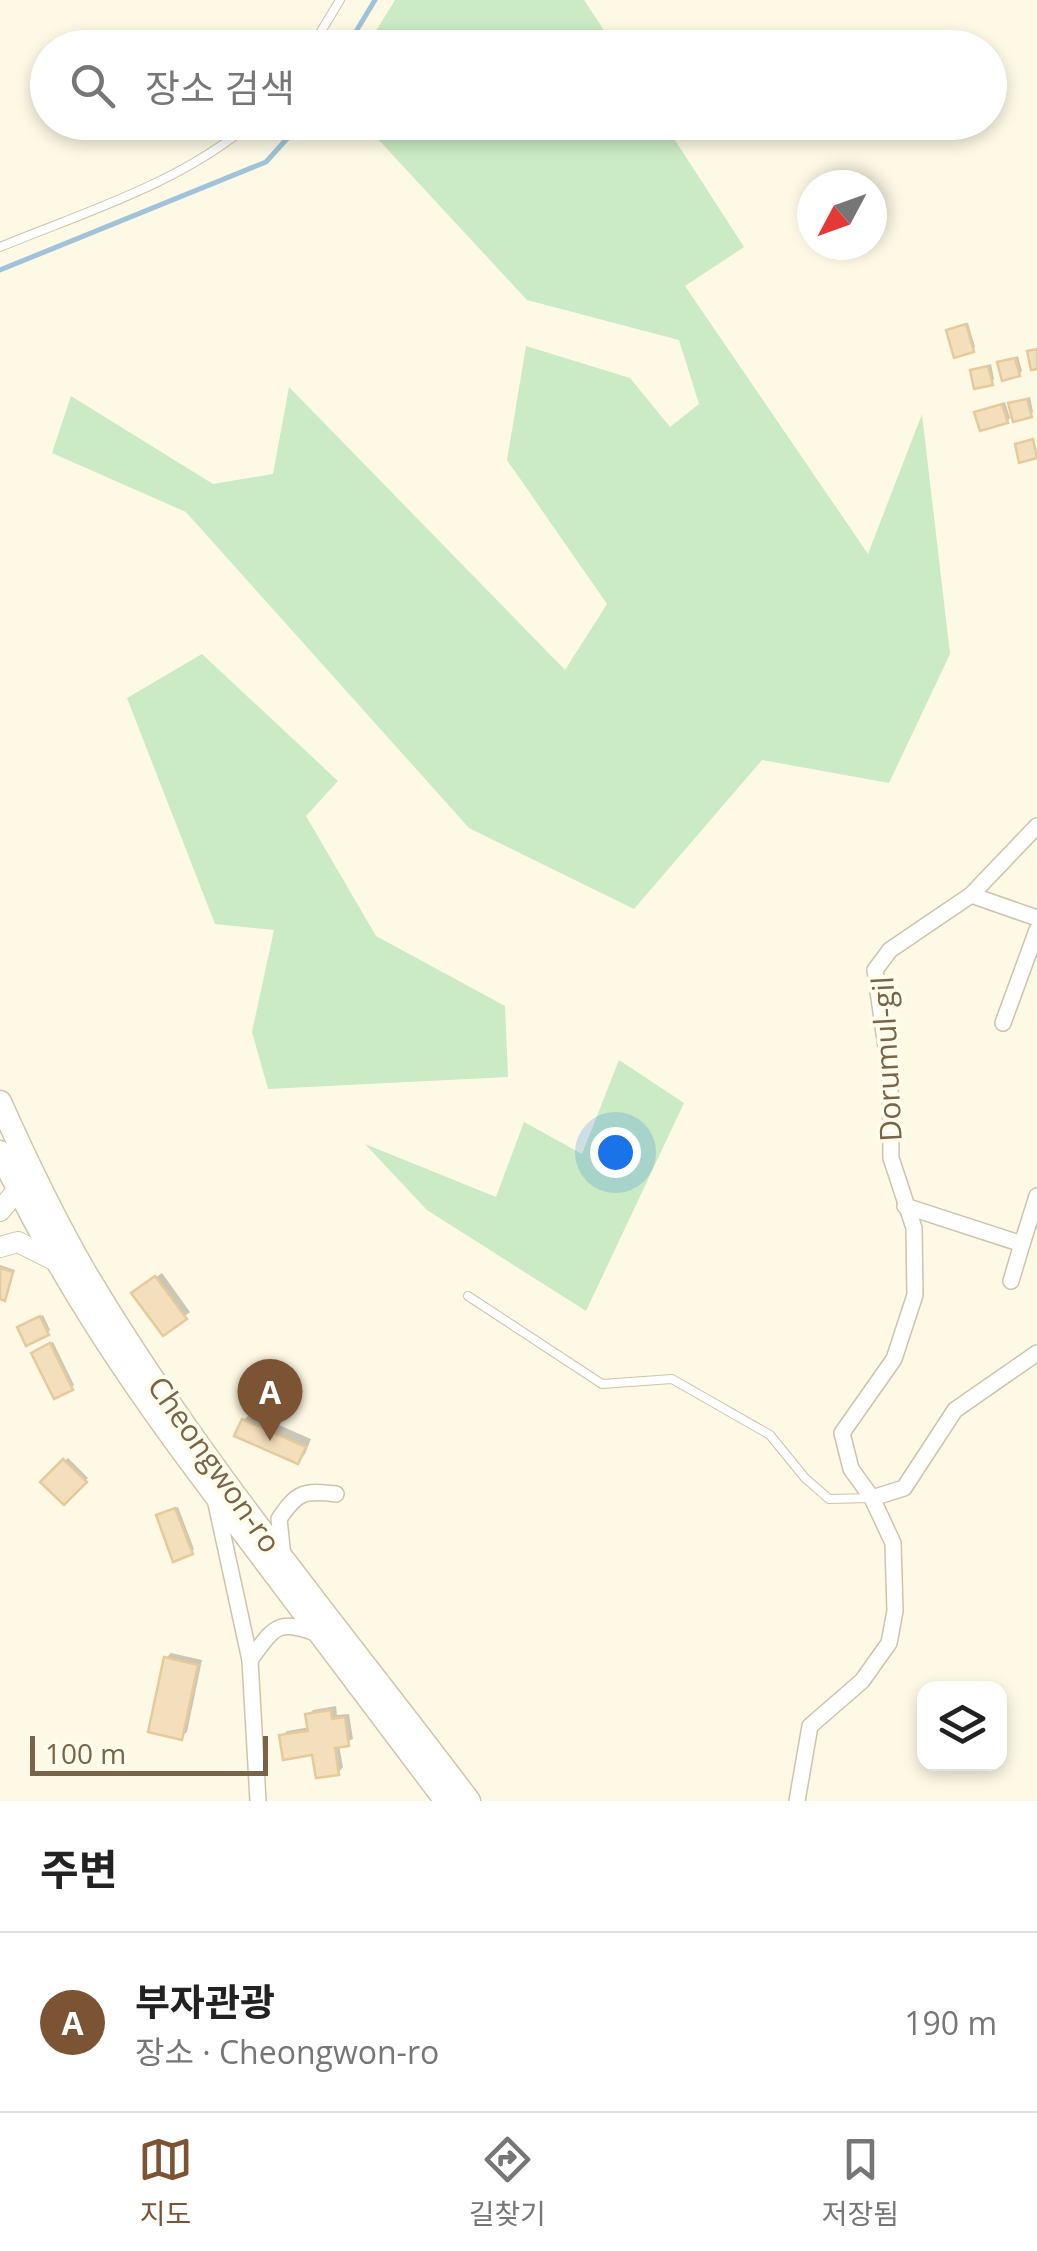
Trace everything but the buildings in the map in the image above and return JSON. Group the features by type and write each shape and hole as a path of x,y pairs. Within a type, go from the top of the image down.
{"main road":[{"name":"Cheongwon-ro","path":"0,1102 17,1176 58,1262 109,1350 171,1440 446,1801"},
{"name":"Cheongwon-ro","path":"0,1152 284,1561 469,1801"}],"street":[{"name":"Dorumul-gil","path":"797,1801 810,1726 862,1681 889,1643 895,1611 893,1544 872,1498 850,1469 842,1434 894,1359 915,1295 914,1228 891,1158 890,1075 875,970 890,950 971,896 1037,826"},
{"path":"971,896 1037,918"},
{"path":"1003,1023 1037,930"},
{"path":"0,1211 17,1176"},
{"path":"1012,1281 1037,1196"},
{"path":"905,1206 1022,1244"},
{"path":"0,1247 18,1242 58,1262"},
{"path":"872,1498 904,1488 954,1410 1037,1353"},
{"path":"214,1462 214,1492 250,1660 258,1801"},
{"path":"284,1561 279,1519 292,1500 310,1491 336,1494"},
{"path":"250,1660 278,1626 292,1624 320,1634"}],"lane":[{"path":"322,30 340,0"},
{"path":"0,247 138,191 230,140"},
{"path":"468,1296 602,1384 672,1379 770,1434 805,1478 829,1499 872,1498"}],"green space":[{"path":"395,0 584,0 604,30 376,30"},
{"path":"379,140 675,140 744,247 685,286 868,554 922,414 950,654 889,783 762,760 634,909 469,828 186,512 52,453 71,396 213,484 273,474 289,387 565,670 607,604 507,460 526,346 630,378 670,427 699,404 679,340 527,300"},
{"path":"202,654 338,781 306,816 376,936 505,1006 508,1077 268,1089 252,1032 274,930 215,924 127,698"},
{"path":"619,1060 684,1103 586,1311 427,1210 365,1144 496,1197 524,1122 582,1154"}],"waterway":[{"path":"357,30 375,0"},
{"path":"0,270 266,162 286,140"}],"place":[{"name":"부자관광","path":"270,1441"}]}
